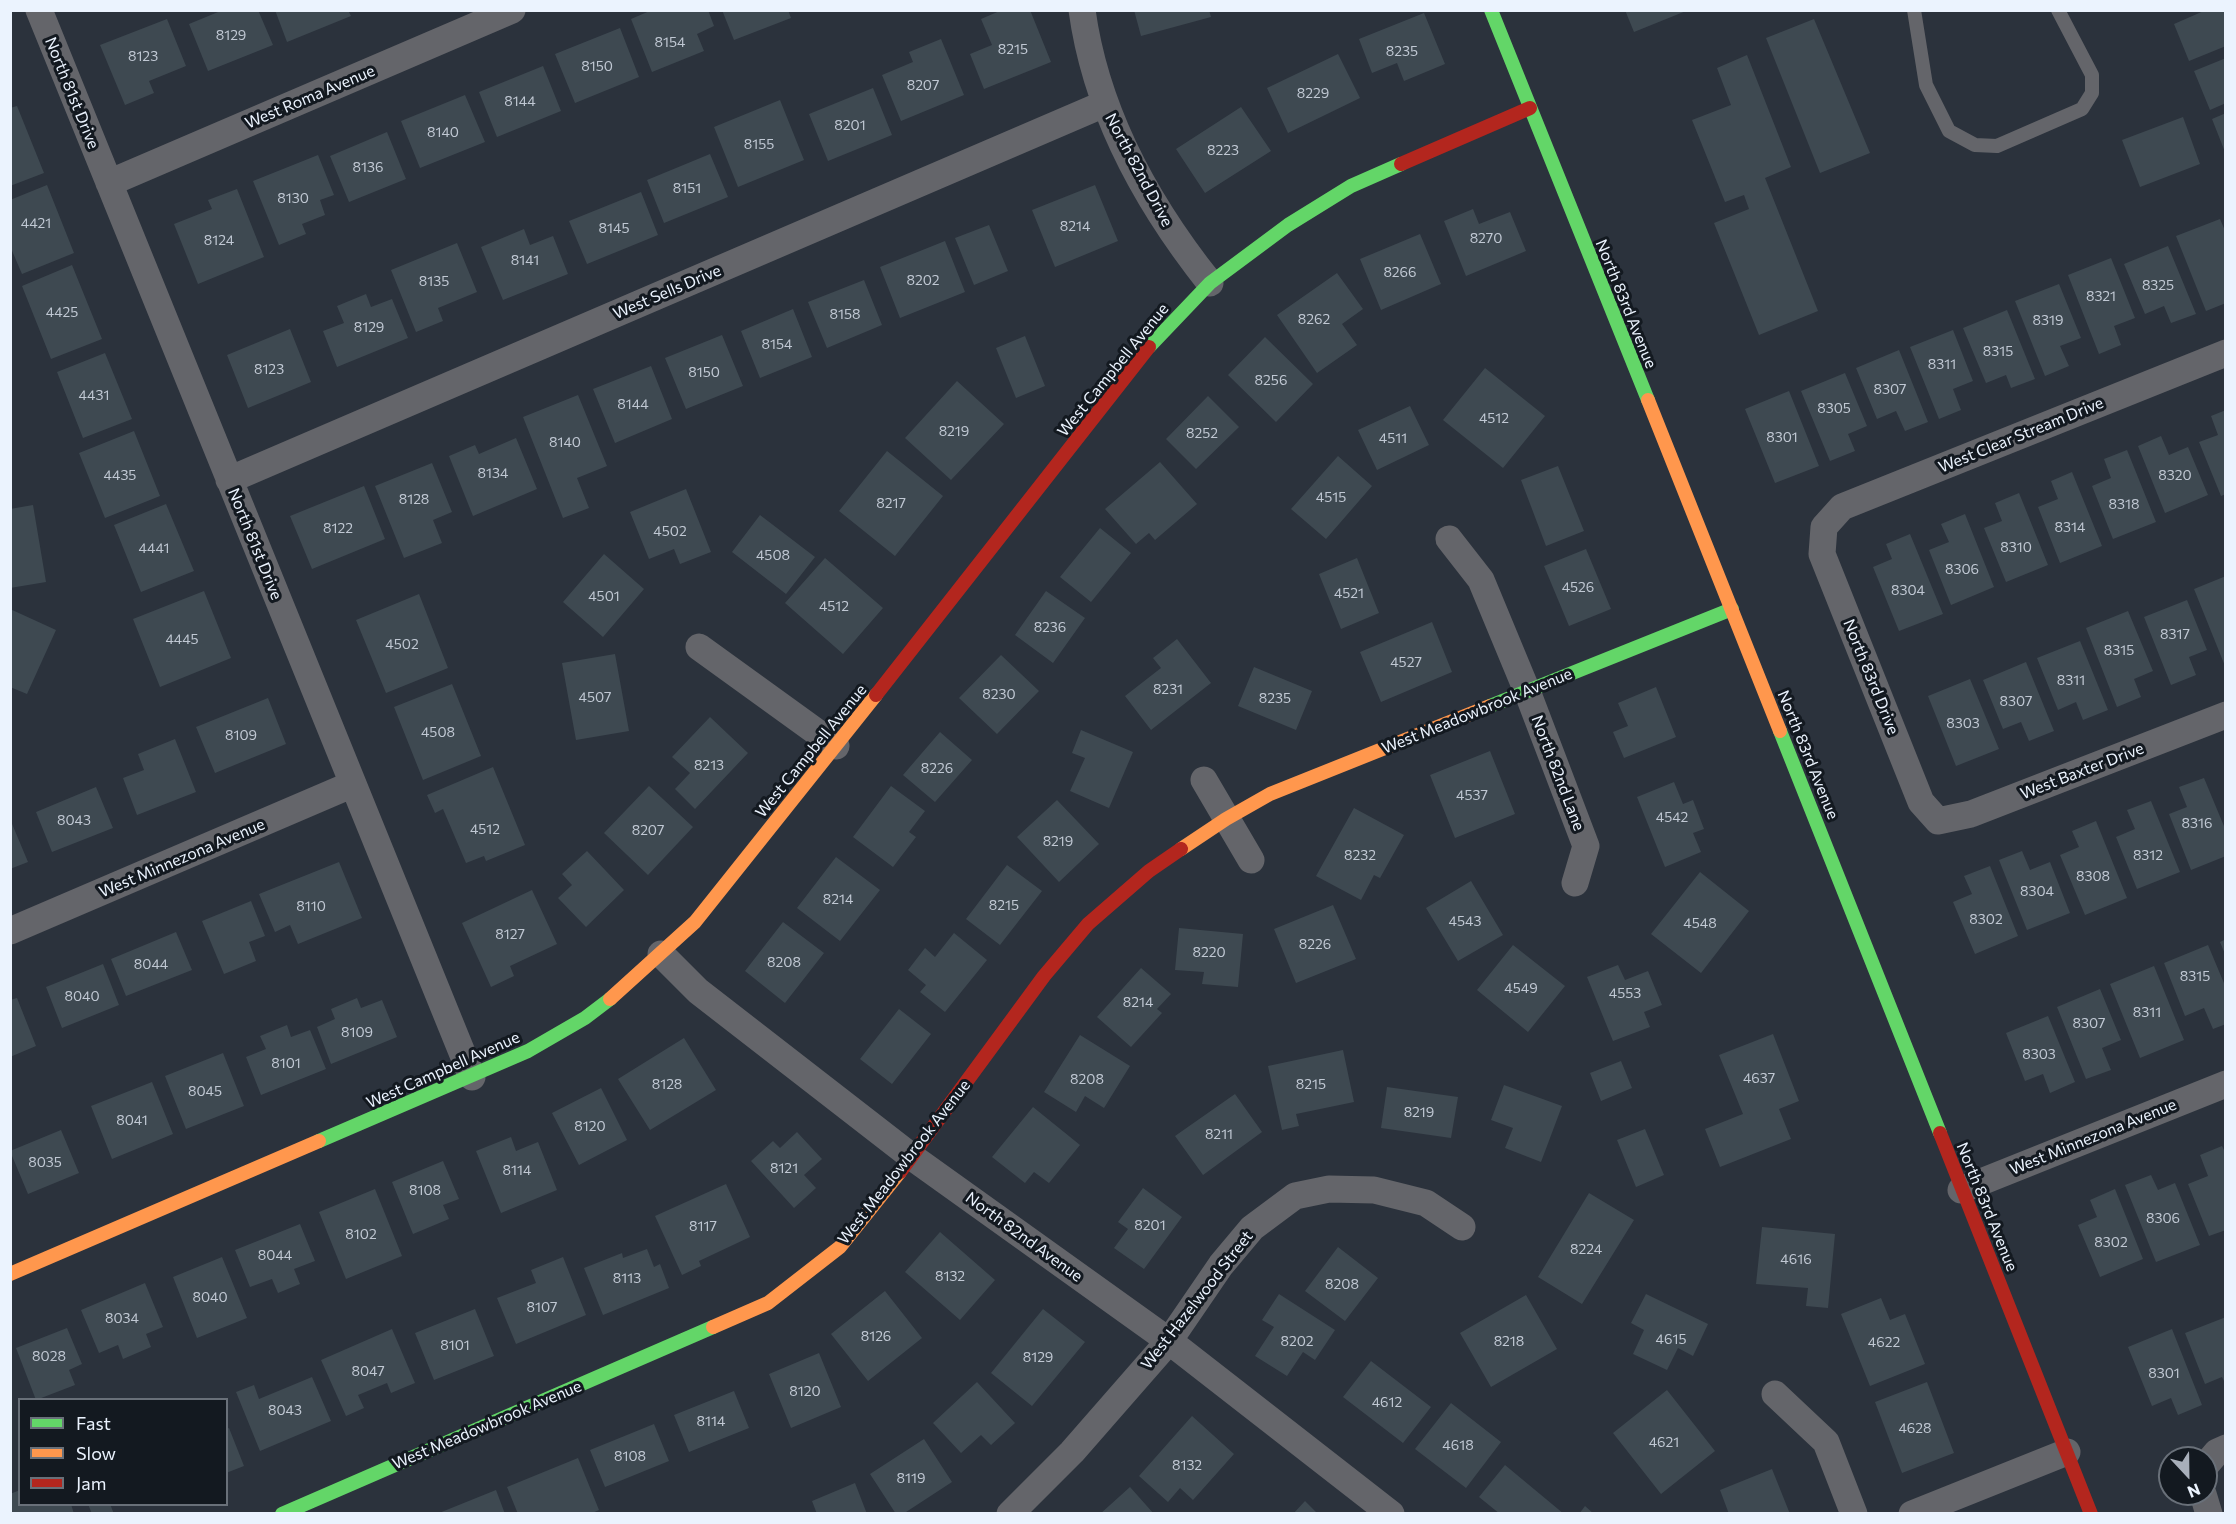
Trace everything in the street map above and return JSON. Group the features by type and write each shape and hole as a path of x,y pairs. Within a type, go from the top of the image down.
{"street":[{"name":"North 81st Drive","path":"39,10 472,1077"},
{"name":"West Roma Avenue","path":"109,183 512,10"},
{"name":"North 82nd Drive","path":"1082,10 1085,38 1104,104 1148,192 1181,247 1210,283"},
{"name":"North 83rd Avenue","path":"1491,10 1732,609 2091,1514"},
{"name":"West Sells Drive","path":"230,480 1104,104"},
{"name":"West Campbell Avenue","path":"10,1274 472,1077 528,1051 585,1018 621,991 695,922 1142,356 1210,283 1288,225 1351,186 1530,108"},
{"name":"West Clear Stream Drive","path":"1824,527 1842,507 2226,353"},
{"name":"North 83rd Drive","path":"1824,527 1822,554 1921,802 1938,821"},
{"name":"North 82nd Lane","path":"1449,539 1481,580 1527,691 1586,846 1575,883"},
{"name":"West Meadowbrook Avenue","path":"282,1514 768,1303 840,1247 912,1157 1044,976 1088,924 1149,871 1226,819 1270,794 1732,609"},
{"path":"699,647 836,746"},
{"name":"West Baxter Drive","path":"1938,821 1971,814 2226,715"},
{"path":"1204,780 1251,860"},
{"name":"West Minnezona Avenue","path":"10,931 353,784"},
{"name":"North 82nd Avenue","path":"661,954 698,991 912,1157 1169,1341 1391,1514"},
{"name":"West Minnezona Avenue","path":"1961,1190 2226,1084"},
{"name":"West Hazelwood Street","path":"1010,1514 1072,1452 1169,1341 1221,1265 1252,1228 1295,1196 1329,1189 1374,1190 1426,1203 1462,1227"},
{"path":"1774,1394 1826,1442 1854,1514"},
{"path":"1912,1514 2067,1452"}],"lane":[{"path":"1914,10 1926,85 1949,130 1975,146 1997,146 2082,109 2092,93 2092,75 2058,10"}],"building":[{"path":"223,10 258,10 273,45 208,71 189,24"},
{"path":"275,10 348,10 351,16 287,42"},
{"path":"652,10 708,10 714,26 697,34 704,51 652,72 631,19"},
{"path":"722,10 788,10 791,18 734,40"},
{"path":"1002,10 1030,10 1051,62 984,89 970,54 992,45 981,19"},
{"path":"1134,10 1209,10 1211,17 1141,36"},
{"path":"1625,10 1686,10 1686,11 1634,32"},
{"path":"2206,10 2226,10 2226,46 2189,61 2174,24"},
{"path":"1424,13 1445,64 1404,81 1397,63 1372,73 1359,39"},
{"path":"167,19 186,66 149,81 154,93 125,105 100,45"},
{"path":"1814,19 1870,153 1820,173 1766,38"},
{"path":"620,28 639,77 575,103 555,54"},
{"path":"941,39 964,95 901,121 882,75 913,62 909,52"},
{"path":"1338,54 1360,98 1288,133 1267,88"},
{"path":"1747,55 1791,167 1765,178 1818,311 1759,335 1714,223 1749,209 1744,195 1725,202 1692,120 1731,105 1717,68"},
{"path":"2226,58 2226,103 2210,110 2194,71"},
{"path":"543,66 561,111 497,137 479,92"},
{"path":"873,88 892,135 828,161 809,114"},
{"path":"465,95 485,142 420,168 401,121"},
{"path":"780,100 804,160 738,187 714,127"},
{"path":"17,106 44,173 10,186 10,108"},
{"path":"1241,107 1271,151 1205,193 1176,149"},
{"path":"2226,113 2226,152 2225,152 2212,119"},
{"path":"2183,117 2200,164 2140,187 2122,140"},
{"path":"387,132 406,179 349,202 330,156"},
{"path":"710,154 728,197 664,223 647,180"},
{"path":"318,155 334,195 320,200 325,215 302,224 306,234 279,245 253,181"},
{"path":"47,185 74,253 22,274 10,246 10,200"},
{"path":"1095,185 1118,241 1055,267 1032,210"},
{"path":"237,189 264,257 198,284 174,224 212,209 208,200"},
{"path":"641,192 658,235 587,264 569,221"},
{"path":"1473,209 1479,224 1510,212 1526,251 1466,276 1444,221"},
{"path":"2220,219 2226,233 2226,303 2206,311 2176,236"},
{"path":"989,225 1008,271 974,285 955,238"},
{"path":"524,229 530,245 553,236 568,274 503,300 481,247"},
{"path":"1420,234 1441,284 1381,310 1360,259"},
{"path":"945,241 965,292 900,318 880,267"},
{"path":"457,243 477,292 438,308 443,321 416,332 391,270"},
{"path":"2168,246 2196,314 2171,323 2164,306 2145,314 2124,264"},
{"path":"2111,258 2135,318 2114,326 2121,345 2099,354 2068,275"},
{"path":"72,265 102,339 51,359 22,286"},
{"path":"1337,273 1363,309 1342,324 1357,345 1317,373 1277,315"},
{"path":"864,280 882,325 827,348 808,302"},
{"path":"2059,284 2081,338 2060,346 2069,366 2045,376 2015,301"},
{"path":"366,294 371,307 392,299 408,338 337,367 323,331 344,323 337,306"},
{"path":"793,309 812,357 760,378 741,331"},
{"path":"2007,310 2035,379 2011,388 2006,375 1986,383 1963,328"},
{"path":"290,329 311,382 248,408 227,355"},
{"path":"1953,330 1973,381 1953,389 1961,410 1939,419 1910,347"},
{"path":"722,335 743,386 686,409 665,358"},
{"path":"1025,336 1045,386 1016,398 996,348"},
{"path":"1265,337 1313,384 1276,422 1228,375"},
{"path":"1899,350 1928,422 1905,431 1896,411 1877,419 1856,368"},
{"path":"105,353 132,419 83,438 57,372"},
{"path":"651,366 672,419 615,443 593,389"},
{"path":"1485,368 1545,416 1503,468 1443,420"},
{"path":"1845,373 1867,426 1848,434 1855,451 1830,461 1801,391"},
{"path":"957,381 1004,424 951,480 905,438"},
{"path":"1789,391 1819,466 1775,483 1745,409"},
{"path":"578,395 607,466 577,478 589,508 563,518 523,417"},
{"path":"1208,396 1239,427 1196,469 1166,439"},
{"path":"1410,406 1429,445 1377,470 1358,430"},
{"path":"2226,410 2226,494 2221,496 2199,442 2218,435 2211,416"},
{"path":"134,431 160,496 105,518 79,453"},
{"path":"2161,436 2169,455 2188,447 2208,495 2165,513 2138,446"},
{"path":"516,438 537,489 473,516 449,456 475,445 479,454"},
{"path":"2127,450 2156,522 2113,539 2092,486 2111,478 2104,459"},
{"path":"887,451 943,496 895,556 839,511"},
{"path":"1338,456 1372,486 1326,539 1291,509"},
{"path":"1160,462 1197,504 1155,540 1149,533 1136,544 1105,509"},
{"path":"432,463 452,512 433,520 442,543 404,558 375,486"},
{"path":"1558,466 1584,531 1546,546 1521,480"},
{"path":"2072,472 2102,546 2060,563 2038,507 2058,499 2051,481"},
{"path":"364,486 385,539 312,569 290,516"},
{"path":"686,489 711,552 680,564 674,549 649,559 630,512"},
{"path":"2019,493 2048,565 2006,582 1984,528 2002,521 1995,503"},
{"path":"166,504 194,571 141,592 114,525"},
{"path":"33,505 46,582 10,588 10,509"},
{"path":"1965,514 1994,587 1951,605 1929,550 1949,542 1941,524"},
{"path":"760,515 815,557 786,594 732,552"},
{"path":"1100,528 1131,553 1091,602 1060,577"},
{"path":"1910,534 1943,614 1899,631 1873,567 1892,559 1886,544"},
{"path":"1586,549 1611,609 1569,626 1544,566"},
{"path":"604,554 644,589 603,637 563,602"},
{"path":"825,558 883,608 843,654 785,603"},
{"path":"1357,558 1379,613 1341,629 1319,574"},
{"path":"2226,576 2226,666 2225,666 2194,589"},
{"path":"204,591 231,658 160,687 133,619"},
{"path":"1046,591 1085,618 1053,663 1015,635"},
{"path":"419,594 448,668 386,693 356,620"},
{"path":"2187,600 2207,650 2189,657 2196,675 2171,685 2144,617"},
{"path":"10,609 56,630 27,694 10,687"},
{"path":"2128,611 2153,671 2134,679 2141,697 2117,707 2086,628"},
{"path":"1432,622 1452,672 1381,702 1360,652"},
{"path":"1177,639 1211,683 1151,730 1125,696 1161,668 1153,658"},
{"path":"2080,641 2108,710 2083,720 2076,702 2058,710 2037,658"},
{"path":"615,654 629,731 576,740 562,663"},
{"path":"1001,655 1039,691 997,734 959,698"},
{"path":"2026,662 2054,731 2029,741 2021,722 2003,729 1983,680"},
{"path":"1254,667 1312,691 1296,730 1238,706"},
{"path":"1970,679 1999,749 1956,766 1928,696"},
{"path":"452,684 481,756 423,780 394,707"},
{"path":"1656,687 1676,737 1624,758 1613,732 1628,726 1618,703"},
{"path":"268,698 286,744 215,773 196,727"},
{"path":"710,717 748,753 695,809 675,789 690,773 672,757"},
{"path":"1081,730 1133,752 1109,808 1070,791 1085,758 1072,753"},
{"path":"940,732 972,760 935,802 903,775"},
{"path":"175,739 196,792 137,815 123,778 144,770 138,754"},
{"path":"1490,751 1515,814 1455,838 1430,775"},
{"path":"493,767 525,845 486,861 484,856 466,863 443,809 435,813 427,795"},
{"path":"2204,778 2226,831 2226,856 2191,870 2169,814 2187,807 2179,787"},
{"path":"1674,782 1683,804 1693,800 1704,829 1693,833 1701,852 1665,867 1637,797"},
{"path":"649,786 693,827 648,875 604,833"},
{"path":"891,786 925,811 909,832 916,837 893,867 853,837"},
{"path":"96,787 113,828 52,852 36,812"},
{"path":"1057,800 1099,844 1059,882 1017,837"},
{"path":"2151,801 2180,872 2137,889 2116,837 2135,829 2127,810"},
{"path":"1354,808 1404,835 1380,878 1374,875 1361,900 1316,876"},
{"path":"10,819 28,862 10,869"},
{"path":"2096,821 2127,898 2085,915 2060,855 2079,847 2072,831"},
{"path":"587,851 624,890 586,927 558,898 572,885 562,874"},
{"path":"2022,851 2030,870 2050,862 2070,913 2027,930 1999,860"},
{"path":"836,857 880,890 840,941 797,908"},
{"path":"339,862 362,918 298,944 290,925 275,932 259,894"},
{"path":"1007,865 1042,891 1000,945 966,919"},
{"path":"1990,866 2018,936 1975,954 1953,902 1972,894 1964,876"},
{"path":"1700,872 1749,911 1701,973 1651,934"},
{"path":"1471,881 1503,935 1458,961 1426,908"},
{"path":"532,890 557,944 510,966 514,976 491,987 462,923"},
{"path":"251,901 265,936 249,942 256,961 224,974 202,921"},
{"path":"1333,905 1356,959 1296,983 1274,929"},
{"path":"783,922 824,953 785,1003 745,971"},
{"path":"1179,928 1243,934 1238,987 1202,984 1204,972 1175,970"},
{"path":"176,932 192,970 126,996 111,959"},
{"path":"954,933 987,960 945,1012 920,992 926,985 908,970 925,948 935,957"},
{"path":"2226,939 2226,954 2225,954 2220,942"},
{"path":"1513,945 1565,986 1528,1032 1477,990"},
{"path":"2208,945 2226,988 2226,1024 2213,1029 2204,1008 2185,1016 2164,963"},
{"path":"103,964 119,1005 62,1028 46,987"},
{"path":"1618,965 1625,980 1648,971 1662,1005 1644,1012 1650,1027 1613,1041 1587,977"},
{"path":"2154,966 2184,1040 2140,1058 2110,984"},
{"path":"1141,968 1171,994 1157,1009 1162,1013 1131,1047 1097,1017"},
{"path":"2100,989 2121,1040 2102,1048 2111,1070 2086,1079 2057,1007"},
{"path":"17,998 36,1046 10,1057 10,1000"},
{"path":"357,998 361,1008 382,1000 397,1037 331,1064 317,1027 335,1019 331,1009"},
{"path":"899,1009 931,1034 892,1084 860,1059"},
{"path":"2048,1016 2075,1082 2050,1093 2043,1074 2025,1081 2006,1033"},
{"path":"287,1025 291,1037 310,1030 326,1069 261,1095 246,1057 266,1049 260,1036"},
{"path":"1773,1034 1799,1101 1779,1109 1791,1139 1720,1167 1705,1129 1743,1114 1719,1055"},
{"path":"1080,1035 1130,1066 1104,1108 1085,1096 1076,1112 1044,1092"},
{"path":"684,1038 716,1090 650,1130 618,1079"},
{"path":"1343,1050 1354,1102 1296,1114 1299,1126 1282,1130 1268,1066"},
{"path":"223,1053 244,1106 186,1129 165,1076"},
{"path":"1621,1061 1632,1088 1601,1101 1590,1073"},
{"path":"152,1082 173,1134 112,1159 91,1106"},
{"path":"1504,1085 1562,1106 1541,1162 1505,1148 1513,1128 1491,1120"},
{"path":"1387,1087 1458,1097 1451,1138 1381,1128"},
{"path":"601,1088 627,1140 579,1165 552,1113"},
{"path":"1235,1094 1262,1132 1203,1175 1175,1136"},
{"path":"1033,1107 1080,1145 1049,1183 1034,1172 1025,1183 992,1157"},
{"path":"1645,1129 1664,1175 1636,1187 1617,1140"},
{"path":"61,1130 79,1173 28,1194 10,1151"},
{"path":"797,1132 822,1159 804,1175 816,1188 794,1208 751,1161 773,1141 780,1148"},
{"path":"511,1137 516,1151 538,1142 557,1190 501,1213 476,1151"},
{"path":"2222,1146 2226,1154 2226,1230 2209,1236 2188,1184 2208,1176 2200,1155"},
{"path":"443,1161 459,1199 443,1205 449,1219 413,1234 392,1182"},
{"path":"2151,1175 2158,1190 2175,1183 2200,1245 2156,1262 2125,1185"},
{"path":"726,1184 750,1237 699,1261 701,1266 682,1275 655,1216"},
{"path":"1143,1188 1182,1217 1144,1269 1114,1248 1128,1229 1118,1222"},
{"path":"375,1189 402,1256 346,1279 319,1212"},
{"path":"2115,1189 2143,1259 2100,1277 2078,1225 2097,1217 2090,1200"},
{"path":"1589,1193 1634,1220 1582,1304 1538,1277"},
{"path":"300,1224 315,1261 294,1269 300,1284 278,1293 272,1279 250,1287 235,1250"},
{"path":"1762,1227 1835,1234 1828,1308 1806,1306 1808,1288 1756,1284"},
{"path":"940,1232 995,1280 960,1320 905,1272"},
{"path":"1338,1247 1378,1278 1345,1321 1305,1291"},
{"path":"647,1249 654,1267 660,1264 669,1288 603,1315 584,1268 622,1253 623,1258"},
{"path":"222,1257 247,1318 197,1338 173,1277"},
{"path":"563,1257 586,1315 516,1344 497,1298 536,1283 531,1270"},
{"path":"145,1283 163,1327 146,1334 151,1347 123,1359 118,1345 99,1353 81,1310"},
{"path":"885,1291 922,1338 868,1381 831,1334"},
{"path":"1279,1294 1335,1330 1315,1360 1303,1352 1287,1376 1255,1356 1274,1327 1262,1320"},
{"path":"1646,1294 1708,1324 1693,1356 1678,1348 1667,1370 1633,1354 1644,1330 1631,1323"},
{"path":"1526,1295 1557,1349 1491,1387 1460,1333"},
{"path":"1881,1298 1890,1320 1905,1314 1925,1364 1870,1386 1841,1314"},
{"path":"475,1309 494,1356 434,1380 415,1333"},
{"path":"1043,1309 1085,1342 1032,1406 991,1373"},
{"path":"2226,1317 2226,1385 2222,1377 2205,1384 2185,1333"},
{"path":"67,1328 82,1364 69,1370 75,1385 41,1398 35,1398 16,1348"},
{"path":"392,1329 415,1383 391,1393 387,1383 358,1395 364,1408 346,1416 321,1360"},
{"path":"2172,1329 2202,1405 2178,1415 2171,1398 2152,1406 2128,1347"},
{"path":"819,1353 841,1407 791,1428 769,1374"},
{"path":"1371,1361 1431,1407 1403,1443 1343,1397"},
{"path":"312,1377 331,1421 260,1451 236,1392 254,1385 259,1399"},
{"path":"977,1382 1015,1423 991,1445 981,1435 961,1453 933,1423"},
{"path":"1927,1382 1954,1453 1902,1473 1875,1402"},
{"path":"1667,1390 1715,1451 1661,1494 1613,1433"},
{"path":"734,1391 749,1428 689,1452 674,1415"},
{"path":"1451,1403 1501,1442 1466,1488 1415,1449"},
{"path":"1192,1416 1234,1454 1193,1500 1180,1488 1168,1502 1139,1476"},
{"path":"654,1424 669,1461 605,1487 590,1450"},
{"path":"228,1428 244,1466 228,1472"},
{"path":"924,1439 952,1482 903,1514 896,1514 870,1474"},
{"path":"578,1458 599,1510 590,1514 518,1514 507,1487"},
{"path":"1505,1465 1564,1514 1500,1514 1479,1497"},
{"path":"1772,1469 1790,1514 1729,1514 1720,1490"},
{"path":"855,1483 867,1514 817,1514 812,1501"},
{"path":"1130,1487 1154,1514 1100,1514"},
{"path":"496,1490 505,1514 439,1514 439,1513"},
{"path":"18,1491 18,1506 72,1506 74,1514 10,1514 10,1494"},
{"path":"1305,1501 1318,1514 1293,1514"},
{"path":"89,1506 111,1506 114,1514 92,1514"},
{"path":"1585,1506 1594,1514 1579,1514"}],"traffic: fast":[{"path":"1491,10 1648,400"},
{"path":"1149,347 1210,283 1288,225 1351,186 1401,164"},
{"path":"1490,706 1732,609"},
{"path":"1780,731 1940,1133"},
{"path":"319,1141 528,1051 585,1018 610,999"},
{"path":"282,1514 713,1327"}],"traffic: slow":[{"path":"1648,400 1780,731"},
{"path":"610,999 695,922 876,695"},
{"path":"1181,849 1226,819 1270,794 1490,706"},
{"path":"10,1274 319,1141"},
{"path":"713,1327 768,1303 840,1247 900,1172"}],"traffic: jam":[{"path":"1401,164 1530,108"},
{"path":"876,695 1149,347"},
{"path":"900,1172 1044,976 1088,924 1149,871 1181,849"},
{"path":"1940,1133 2091,1514"}]}
